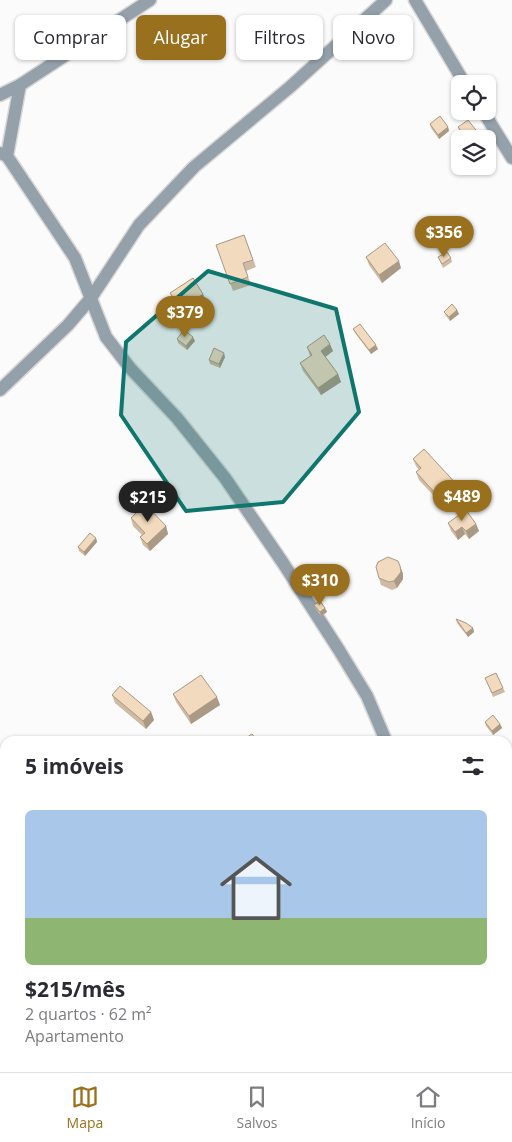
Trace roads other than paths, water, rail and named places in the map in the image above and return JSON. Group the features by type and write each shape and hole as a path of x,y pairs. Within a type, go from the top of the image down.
{"street":[{"path":"0,95 150,0"},
{"path":"0,390 68,325 91,298 139,225 194,167 290,87 386,0"},
{"path":"415,0 460,75"},
{"path":"20,84 3,155 75,258 106,337 130,368 177,418 225,478 283,562 367,696 384,736"},
{"path":"489,120 512,158"}]}
